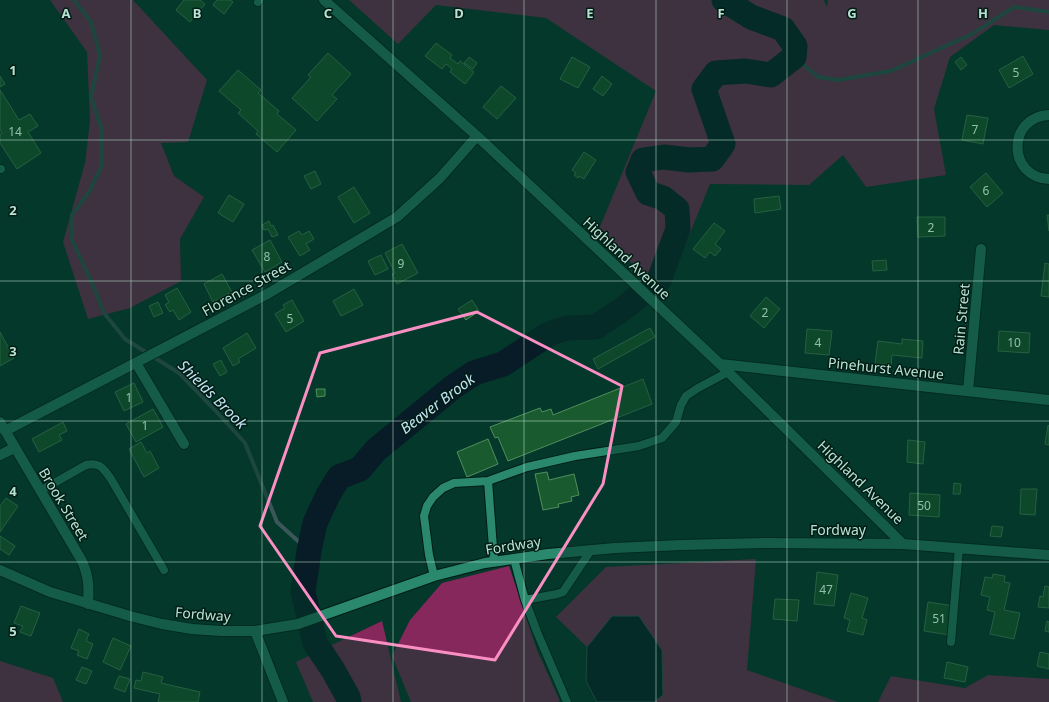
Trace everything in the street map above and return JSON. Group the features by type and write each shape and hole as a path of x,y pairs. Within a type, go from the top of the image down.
{"street":[{"name":"Highland Avenue","path":"324,0 477,136 620,270 720,364 903,544"},
{"path":"1049,115 1038,116 1028,122 1021,131 1017,142 1019,159 1025,168 1034,175 1049,179"},
{"name":"Florence Street","path":"2,427 140,361 269,293 397,217 440,178 477,136"},
{"name":"Rain Street","path":"968,391 981,249"},
{"path":"140,361 184,444"},
{"name":"Pinehurst Avenue","path":"720,364 1049,400"},
{"name":"Brook Street","path":"2,427 88,573 88,604"},
{"path":"0,455 14,448"},
{"name":"Fordway","path":"0,570 50,592 162,624 192,629 255,631 298,624 434,576 494,562 548,554 674,545 759,543 903,544 1049,555"},
{"path":"255,631 283,702"}],"lane":[{"path":"434,576 429,555 424,516 427,506 433,497 443,488 454,483 488,481 527,467 575,456 639,446 662,438 676,422 681,405 686,396 728,372"},
{"path":"40,491 86,465 99,465 105,470 164,570"},
{"path":"488,481 494,562"},
{"path":"951,642 959,548"},
{"path":"525,600 563,592 591,550"},
{"path":"514,559 525,600 550,664 567,702"}],"highlighted area":[{"path":"477,312 622,386 603,484 495,660 336,636 260,526 320,353"}],"shaded area":[{"path":"50,0 133,0 207,80 188,142 161,143 174,176 204,197 180,239 181,281 130,308 88,319 63,242 85,163 90,121 87,52"},
{"path":"349,0 824,0 827,7 828,0 1049,0 1049,30 994,25 950,57 934,109 946,175 866,187 843,155 809,185 710,184 666,292 597,234 656,91 546,18 436,5 398,44"},
{"path":"756,559 747,670 838,702 654,702 663,695 612,616 587,647 556,617 606,567"},
{"path":"509,566 537,650 560,701 411,702 392,656 410,620 442,583"},
{"path":"382,621 401,702 313,702 296,662"},
{"path":"0,661 53,678 63,702 0,702"},
{"path":"988,675 1049,679 1049,702 878,702 891,676 965,688"}],"water":[{"path":"612,616 639,616 662,650 663,695 654,702 597,702 586,681 587,647"}],"building":[{"path":"184,0 200,0 205,4 190,22 176,10"},
{"path":"217,0 230,0 233,2 224,14 213,5"},
{"path":"436,43 452,55 450,58 458,64 460,61 474,72 465,84 450,72 452,69 446,64 442,69 425,56"},
{"path":"328,53 351,74 332,95 337,99 317,121 292,98 311,77 308,75"},
{"path":"1023,56 1033,74 1009,88 999,70"},
{"path":"469,57 477,63 473,69 464,63"},
{"path":"572,57 590,67 578,88 560,79"},
{"path":"961,57 967,65 961,70 955,62"},
{"path":"238,70 261,90 258,93 279,111 277,114 296,130 277,152 256,134 258,131 238,113 241,110 219,91"},
{"path":"0,76 5,84 0,87"},
{"path":"602,76 612,84 603,96 593,89"},
{"path":"501,86 516,98 497,119 483,107"},
{"path":"0,90 19,120 30,114 38,126 28,132 41,153 17,169 0,143 0,135 2,133 0,129"},
{"path":"967,115 988,118 983,144 962,140"},
{"path":"584,152 596,160 584,179 579,176 578,178 574,175 576,173 572,170"},
{"path":"315,171 321,184 311,189 304,176"},
{"path":"986,173 1003,193 987,207 970,187"},
{"path":"354,187 370,213 354,223 338,197"},
{"path":"229,195 244,204 233,222 218,213"},
{"path":"779,196 781,209 755,213 754,199"},
{"path":"1047,215 1049,215 1049,231"},
{"path":"917,217 945,217 945,236 918,237"},
{"path":"269,221 271,226 273,225 278,235 272,237 268,229 264,230 262,225"},
{"path":"714,223 725,231 715,244 721,249 715,256 710,252 705,258 693,249"},
{"path":"299,231 302,235 309,231 314,239 306,244 310,250 300,256 288,237"},
{"path":"270,240 282,262 265,272 252,250"},
{"path":"402,244 418,273 397,284 392,274 395,273 385,253"},
{"path":"381,255 388,269 375,275 368,261"},
{"path":"886,260 887,270 873,271 872,261"},
{"path":"1045,263 1049,264 1049,297 1041,296"},
{"path":"222,274 232,292 213,302 204,284"},
{"path":"177,288 191,312 179,320 173,310 170,312 165,305 169,302 165,295"},
{"path":"354,289 363,305 341,316 333,301"},
{"path":"766,297 780,309 764,328 750,316"},
{"path":"292,300 304,321 286,332 275,314 285,308 283,305"},
{"path":"472,300 479,311 466,320 458,309"},
{"path":"158,302 163,313 154,317 149,306"},
{"path":"650,328 655,337 598,369 593,359"},
{"path":"807,329 832,331 829,355 805,353"},
{"path":"999,331 1030,333 1029,353 998,351"},
{"path":"0,332 14,358 0,366"},
{"path":"247,333 256,348 238,359 240,362 233,366 223,348"},
{"path":"902,339 923,341 922,358 892,355 891,366 875,364 878,341 902,344"},
{"path":"221,360 227,372 220,376 213,364"},
{"path":"643,379 652,404 508,461 498,437 495,438 490,427 540,408 542,412 551,409 553,415"},
{"path":"134,383 143,402 124,411 115,392"},
{"path":"316,389 325,389 325,396 317,397"},
{"path":"153,409 163,427 136,442 126,424"},
{"path":"63,422 67,431 59,435 62,440 39,452 32,439"},
{"path":"1048,425 1049,426 1049,445 1045,444"},
{"path":"488,439 498,464 467,477 457,452"},
{"path":"908,440 925,442 923,464 907,462"},
{"path":"141,442 147,453 150,451 159,468 144,477 129,449"},
{"path":"547,472 549,480 574,474 579,495 571,497 572,501 558,504 559,507 543,510 535,474"},
{"path":"954,483 961,484 960,494 953,494"},
{"path":"1021,489 1037,489 1035,515 1020,514"},
{"path":"910,493 940,495 939,517 909,515"},
{"path":"6,498 18,506 0,532 0,506"},
{"path":"992,526 1003,527 1001,537 990,536"},
{"path":"0,536 15,546 9,555 0,549"},
{"path":"817,572 838,575 834,606 814,604"},
{"path":"993,574 1005,576 1004,582 1010,583 1004,610 1020,613 1014,639 990,634 995,612 987,610 990,597 981,595 985,577 992,578"},
{"path":"1045,586 1049,587 1049,608 1038,607 1040,596 1043,597"},
{"path":"851,593 868,598 862,618 867,620 863,635 847,631 850,620 844,618"},
{"path":"775,599 799,600 797,621 773,619"},
{"path":"928,602 954,606 950,635 924,631"},
{"path":"21,606 40,613 31,636 20,632 23,626 14,623"},
{"path":"1047,621 1049,622 1049,632 1045,631"},
{"path":"79,629 89,634 86,641 93,644 87,659 77,655 79,651 71,648"},
{"path":"113,638 131,646 120,670 103,662"},
{"path":"1040,652 1049,654 1049,669 1037,666"},
{"path":"947,662 968,667 965,682 944,678"},
{"path":"82,667 92,671 86,684 76,680"},
{"path":"143,672 163,677 161,683 200,692 198,702 158,702 160,694 134,688 136,680 141,681"},
{"path":"119,676 130,679 125,692 114,688"}],"waterway":[{"name":"Shields Brook","path":"74,0 91,22 100,55 91,97 101,127 101,167 89,192 72,215 72,240 104,313 125,339 179,373 245,443 277,522 309,551"},
{"name":"Beaver Brook","path":"349,702 348,697 333,670 315,643 303,592 315,523 328,495 339,477 360,469 376,450 453,387 474,373 503,364 547,335 566,328 596,327 624,308 659,280 678,229 677,209 663,198 648,193 638,172 643,160 664,157 689,160 712,159 723,144 704,89 716,73 745,71 771,75 794,57 795,46 783,29 751,17 724,0"},
{"path":"794,57 818,77 838,80 891,71 972,34 1014,7 1049,12"}]}
